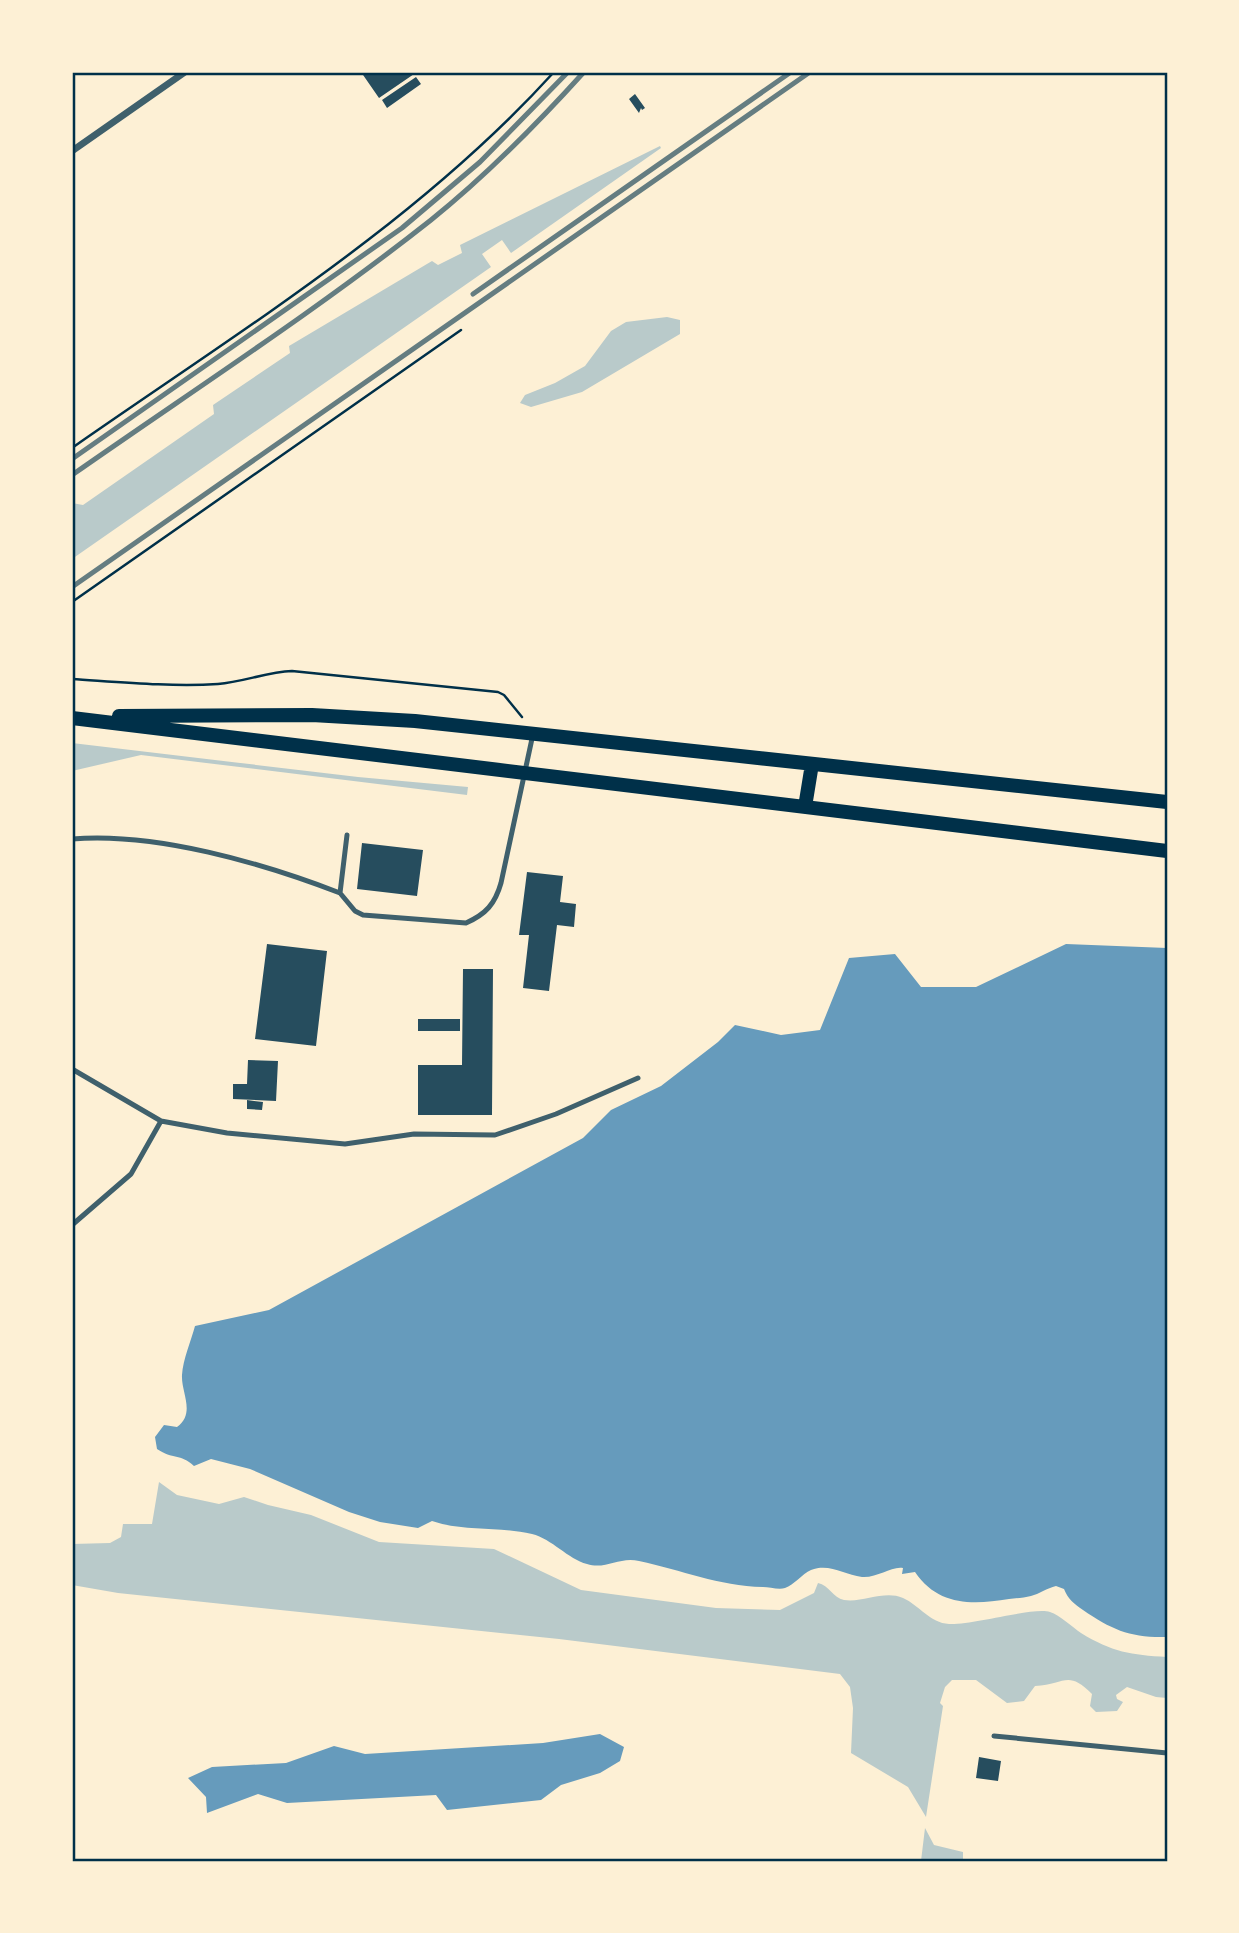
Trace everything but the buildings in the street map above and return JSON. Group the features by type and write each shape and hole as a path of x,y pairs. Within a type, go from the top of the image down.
{"main road":[{"path":"72,717 312,715 415,721 1167,802"},
{"path":"72,717 1167,851"},
{"path":"805,807 812,764"}],"street":[{"path":"72,151 185,72"}],"lane":[{"path":"72,839 143,840 289,874 340,893 355,911 363,915 466,922 479,917 495,902 533,734"},
{"path":"340,893 347,835"},
{"path":"72,1069 161,1121 227,1133 345,1144 414,1134 495,1135 556,1114 638,1077"},
{"path":"72,1225 131,1174 161,1121"},
{"path":"994,1736 1167,1753"}],"path":[{"path":"72,448 388,225 485,143 554,72"},
{"path":"72,602 461,330"},
{"path":"72,679 206,684 292,671 487,690 504,695 533,734"}],"shaded area":[{"path":"660,146 661,148 511,253 502,240 482,254 491,267 72,559 72,503 83,505 214,414 213,405 290,353 289,346 432,261 438,265 462,253 460,245"},
{"path":"667,317 680,320 680,334 582,392 531,407 520,403 525,395 555,383 585,366 611,331 626,322"},
{"path":"72,743 358,777 468,787 467,795 141,755 72,771"},
{"path":"159,1482 177,1495 219,1504 244,1497 311,1515 379,1542 494,1549 581,1590 716,1608 780,1610 814,1593 818,1583 844,1600 888,1595 903,1598 930,1617 949,1624 1031,1612 1050,1612 1081,1633 1112,1648 1132,1654 1167,1657 1167,1698 1127,1687 1116,1695 1117,1699 1123,1702 1117,1711 1096,1712 1090,1706 1092,1694 1084,1686 1071,1680 1035,1686 1024,1701 1007,1703 976,1680 952,1680 945,1687 940,1703 943,1706 926,1817 908,1787 851,1753 853,1708 850,1687 840,1674 559,1639 118,1593 72,1585 72,1544 110,1543 121,1537 123,1524 152,1524"},
{"path":"925,1828 934,1845 963,1852 963,1861 921,1861"}],"water":[{"path":"1066,944 1167,948 1167,1637 1143,1636 1113,1628 1080,1608 1064,1589 1056,1586 1026,1597 969,1602 945,1597 924,1583 915,1572 902,1574 903,1568 862,1577 818,1568 788,1587 780,1589 731,1584 632,1560 600,1565 587,1564 532,1534 456,1527 432,1521 418,1528 380,1522 349,1512 250,1469 211,1459 194,1466 185,1459 157,1449 155,1437 164,1425 177,1427 186,1415 182,1375 195,1326 269,1310 583,1138 611,1110 661,1086 718,1042 735,1025 781,1035 820,1030 849,958 895,954 921,987 976,987"},
{"path":"600,1734 624,1747 620,1761 600,1773 561,1785 541,1800 447,1810 436,1795 287,1803 258,1794 207,1813 206,1797 188,1778 212,1767 286,1763 334,1746 365,1754 543,1743"}],"railway":[{"path":"72,459 402,228 480,162 568,72"},
{"path":"72,475 299,319 431,220 472,186 584,72"},
{"path":"473,294 791,72"},
{"path":"72,587 810,72"}]}
